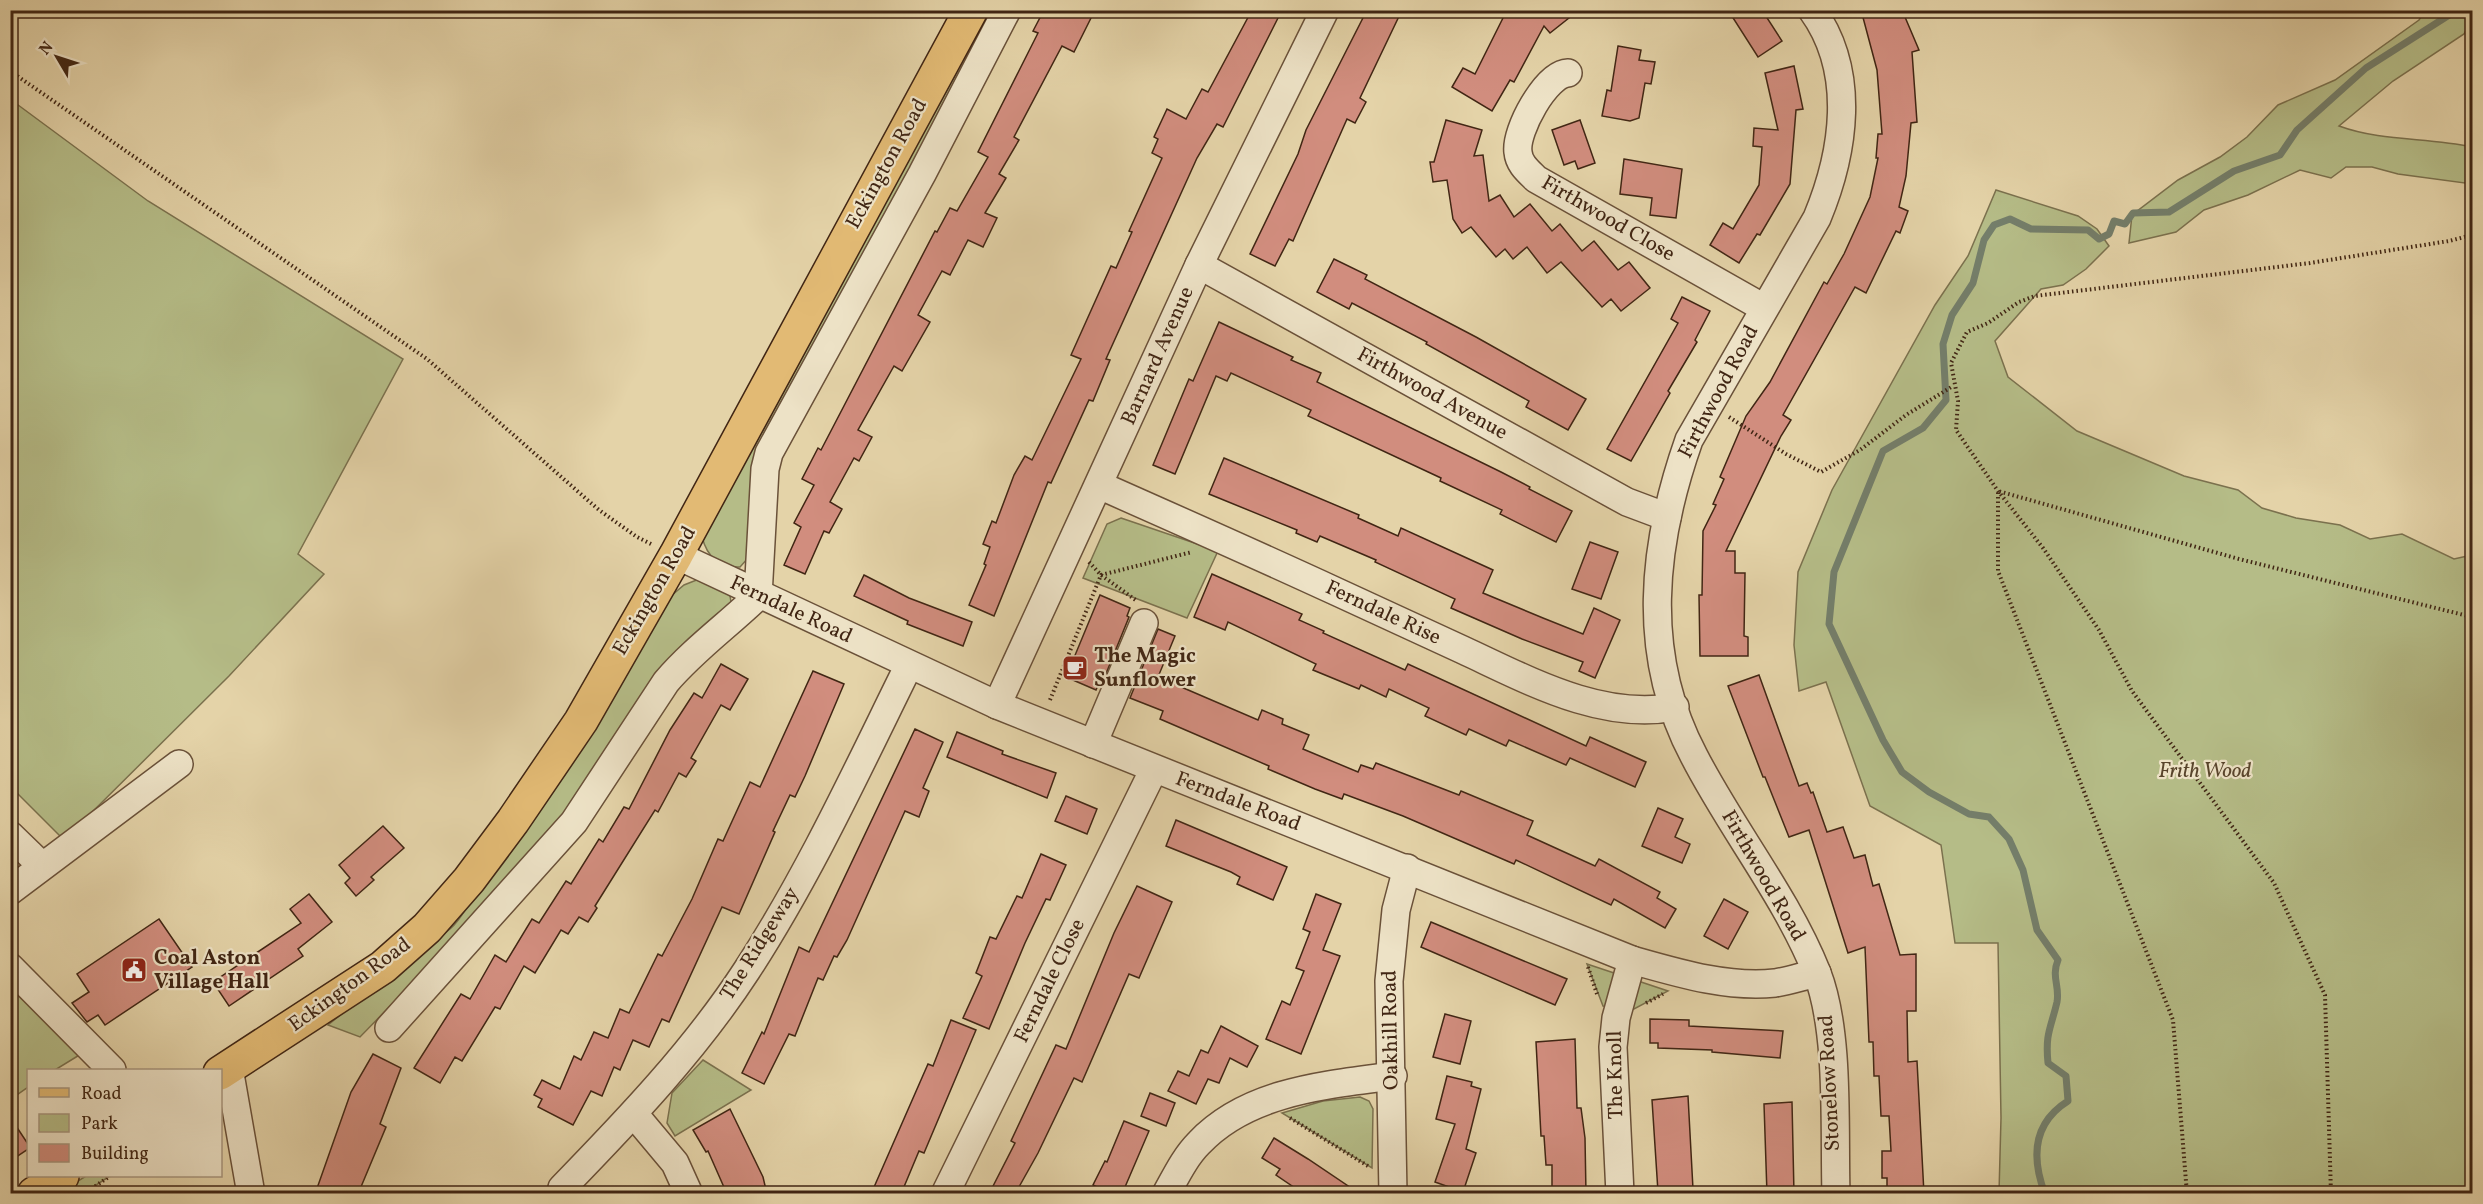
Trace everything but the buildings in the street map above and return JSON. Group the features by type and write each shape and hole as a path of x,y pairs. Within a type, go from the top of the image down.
{"main road":[{"name":"Eckington Road","path":"225,1071 383,966 427,928 470,880 581,721 676,555 970,10"},
{"path":"34,1194 60,1177"}],"street":[{"name":"Eckington Road","path":"389,1028 574,822 666,682 680,665 726,627 758,596 765,469 769,453 922,174 1007,10"},
{"name":"Barnard Avenue","path":"997,705 1199,265 1325,10"},
{"name":"Firthwood Road","path":"1812,10 1830,45 1842,99 1838,157 1831,185 1817,218 1708,403 1689,440 1667,517 1656,601 1657,638 1675,707 1693,756 1789,915 1817,973"},
{"name":"Firthwood Close","path":"1568,73 1556,76 1548,84 1522,129 1518,155 1524,167 1536,178 1764,308"},
{"name":"Firthwood Avenue","path":"1199,265 1627,502 1667,517"},
{"name":"Ferndale Rise","path":"1099,485 1231,543 1536,684 1595,704 1624,709 1657,711 1675,707"},
{"name":"Ferndale Road","path":"676,555 758,596 997,705 1632,960 1674,972 1742,983 1776,982 1817,973"},
{"path":"1093,744 1144,623"},
{"name":"The Ridgeway","path":"562,1188 634,1114 714,1015 769,935 811,861 909,665"},
{"path":"10,891 179,764"},
{"name":"Ferndale Close","path":"945,1194 1154,769"},
{"path":"10,835 42,866"},
{"name":"Oakhill Road","path":"1393,1187 1390,946 1395,909 1407,868"},
{"name":"The Knoll","path":"1620,1194 1613,1047 1616,1018 1632,960"},
{"path":"10,967 110,1069"},
{"name":"Stonelow Road","path":"1817,973 1830,1026 1836,1194"},
{"path":"225,1071 251,1194"},
{"path":"1166,1194 1198,1143 1225,1122 1269,1100 1316,1086 1393,1076"},
{"path":"634,1114 675,1163 689,1194"}],"path":[{"path":"10,71 427,358 599,510 637,537 676,555"},
{"path":"2331,1194 2325,994 2274,883 2132,692 2099,630 2043,548 1998,491 1956,430 1958,401 1953,386 1951,363 1967,332 1988,323 2019,302 2035,296 2310,262 2450,241 2472,235"},
{"path":"1708,403 1786,454 1821,472 1860,450 1906,416 1953,386"},
{"path":"1998,491 2239,559 2472,617"},
{"path":"1998,491 1998,571 2173,1020 2187,1194"},
{"path":"1073,543 1101,574 1141,604 1144,623"},
{"path":"1101,574 1231,543"},
{"path":"1040,723 1101,574"},
{"path":"1269,1100 1282,1113 1393,1187"},
{"path":"84,1194 109,1177"}],"green space":[{"path":"984,11 999,11 763,447 749,557 740,567 720,563 707,550 702,537"},
{"path":"2425,11 2472,11 2472,19 2464,34 2393,81 2339,126 2372,135 2472,147 2472,184 2398,174 2372,167 2346,167 2331,178 2300,170 2248,195 2204,210 2176,232 2129,243 2132,215 2178,180 2220,157 2247,137 2278,105 2335,80 2419,20"},
{"path":"10,99 148,201 403,359 298,554 324,574 229,676 64,840 11,787"},
{"name":"Frith Wood","path":"1996,190 2078,216 2097,229 2109,246 2086,269 2063,285 2041,289 1995,341 2008,377 2077,431 2184,476 2238,490 2262,508 2296,518 2340,525 2370,539 2402,534 2454,559 2472,555 2472,1193 1999,1193 2001,1118 1998,943 1955,943 1941,845 1870,806 1826,682 1799,691 1794,645 1798,572 1832,490 1935,305 1968,256"},
{"path":"1121,518 1218,551 1187,618 1083,578 1107,524"},
{"path":"699,579 718,587 730,596 732,608 582,796 471,923 360,1037 328,1025 411,957 446,932 459,919 671,596 684,585"},
{"path":"1587,964 1668,991 1634,1009 1603,1006"},
{"path":"11,981 81,1054 57,1069 27,1069 27,1088 11,1099"},
{"path":"703,1060 751,1090 675,1136 667,1123 672,1093"},
{"path":"1360,1097 1369,1101 1373,1109 1372,1168 1282,1113 1323,1101"},
{"path":"84,1177 108,1177 84,1193 57,1194"}],"waterway":[{"path":"2045,1194 2038,1167 2038,1142 2048,1120 2068,1101 2066,1076 2048,1063 2047,1053 2048,1037 2058,996 2055,971 2058,960 2037,930 2023,870 2009,839 1989,817 1969,814 1929,792 1902,772 1883,740 1829,624 1834,572 1883,451 1923,428 1946,400 1943,344 1952,315 1973,283 1984,240 1994,225 2010,219 2031,229 2088,230 2099,239 2109,234 2114,221 2125,224 2133,213 2169,212 2234,171 2280,155 2297,130 2366,68 2457,10"}],"place":[{"name":"The Magic Sunflower","path":"1075,668"},
{"name":"Coal Aston Village Hall","path":"134,970"}]}
